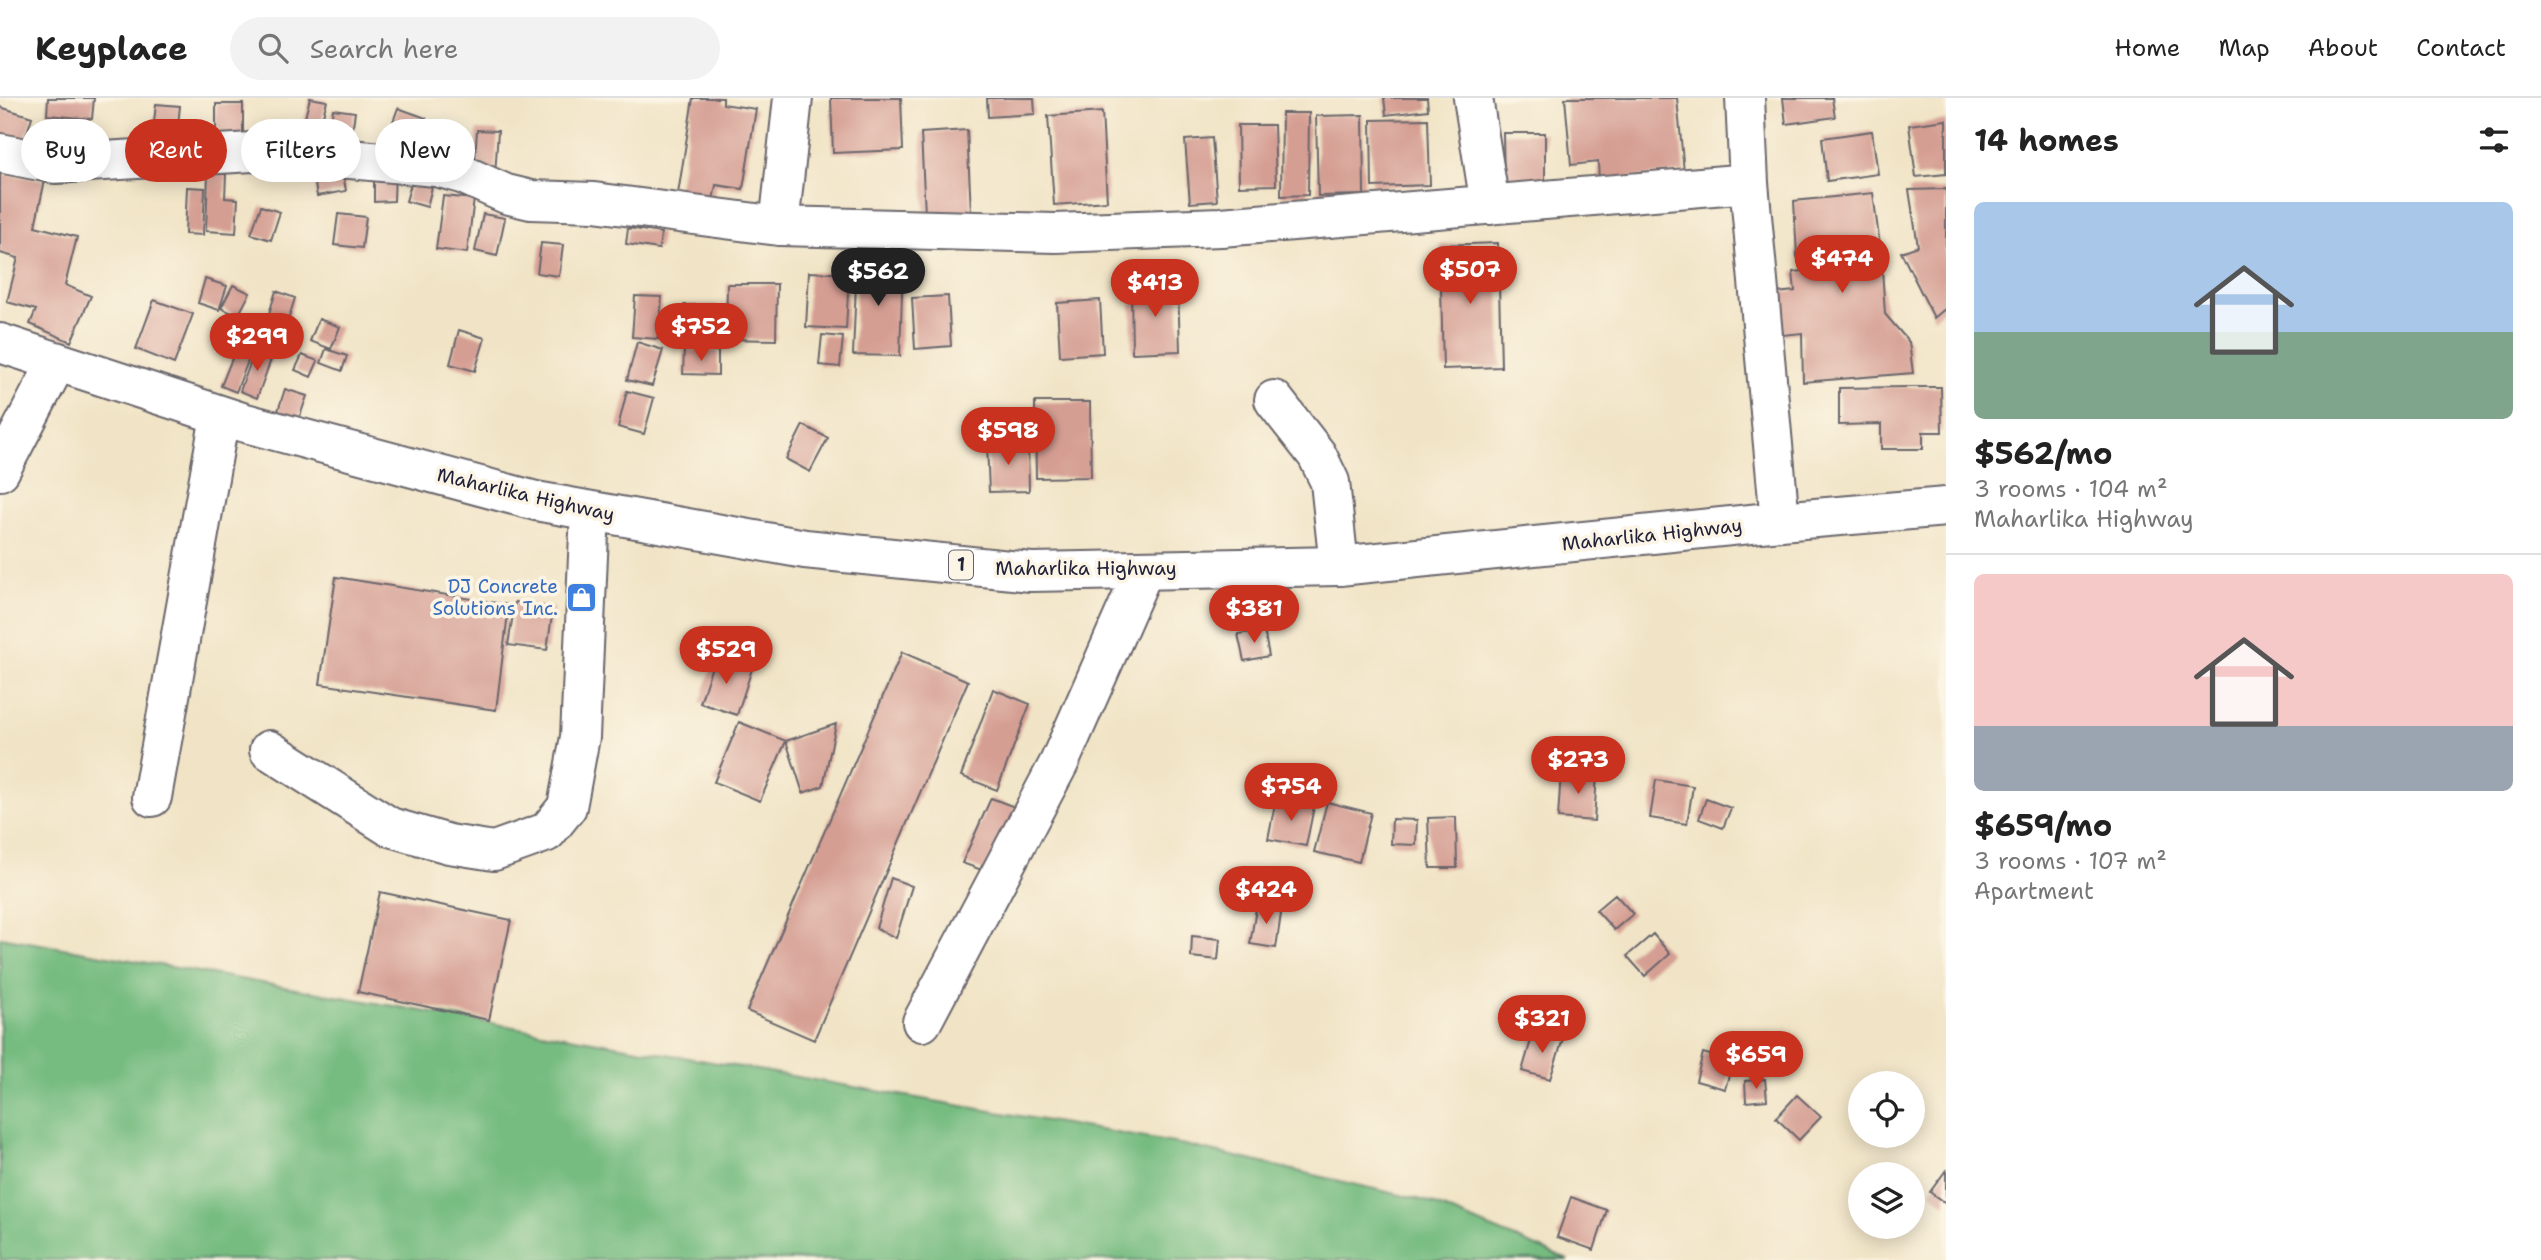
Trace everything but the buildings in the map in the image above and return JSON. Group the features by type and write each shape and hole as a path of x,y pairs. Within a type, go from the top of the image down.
{"main road":[{"path":"779,226 793,98"},
{"path":"1473,98 1490,205"},
{"path":"1745,98 1749,183 1780,521"},
{"path":"0,153 55,164 253,152 350,159 436,167 462,174 506,194 531,200 594,202 779,226 1055,233 1221,227 1749,183"},
{"name":"Maharlika Highway","path":"0,343 220,416 536,501 818,551 1031,572 1339,566 1780,521 1946,507"},
{"path":"0,471 57,362"},
{"path":"1274,400 1317,455 1330,482 1339,566"},
{"path":"152,797 220,416"},
{"path":"269,750 390,827 449,844 494,851 547,832 567,807 580,737 590,510"},
{"path":"922,1022 1059,763 1144,570"}],"green space":[{"path":"0,937 1185,1145 1426,1201 1568,1260 0,1260"}],"place":[{"name":"DJ Concrete Solutions Inc.","path":"581,597"}]}
